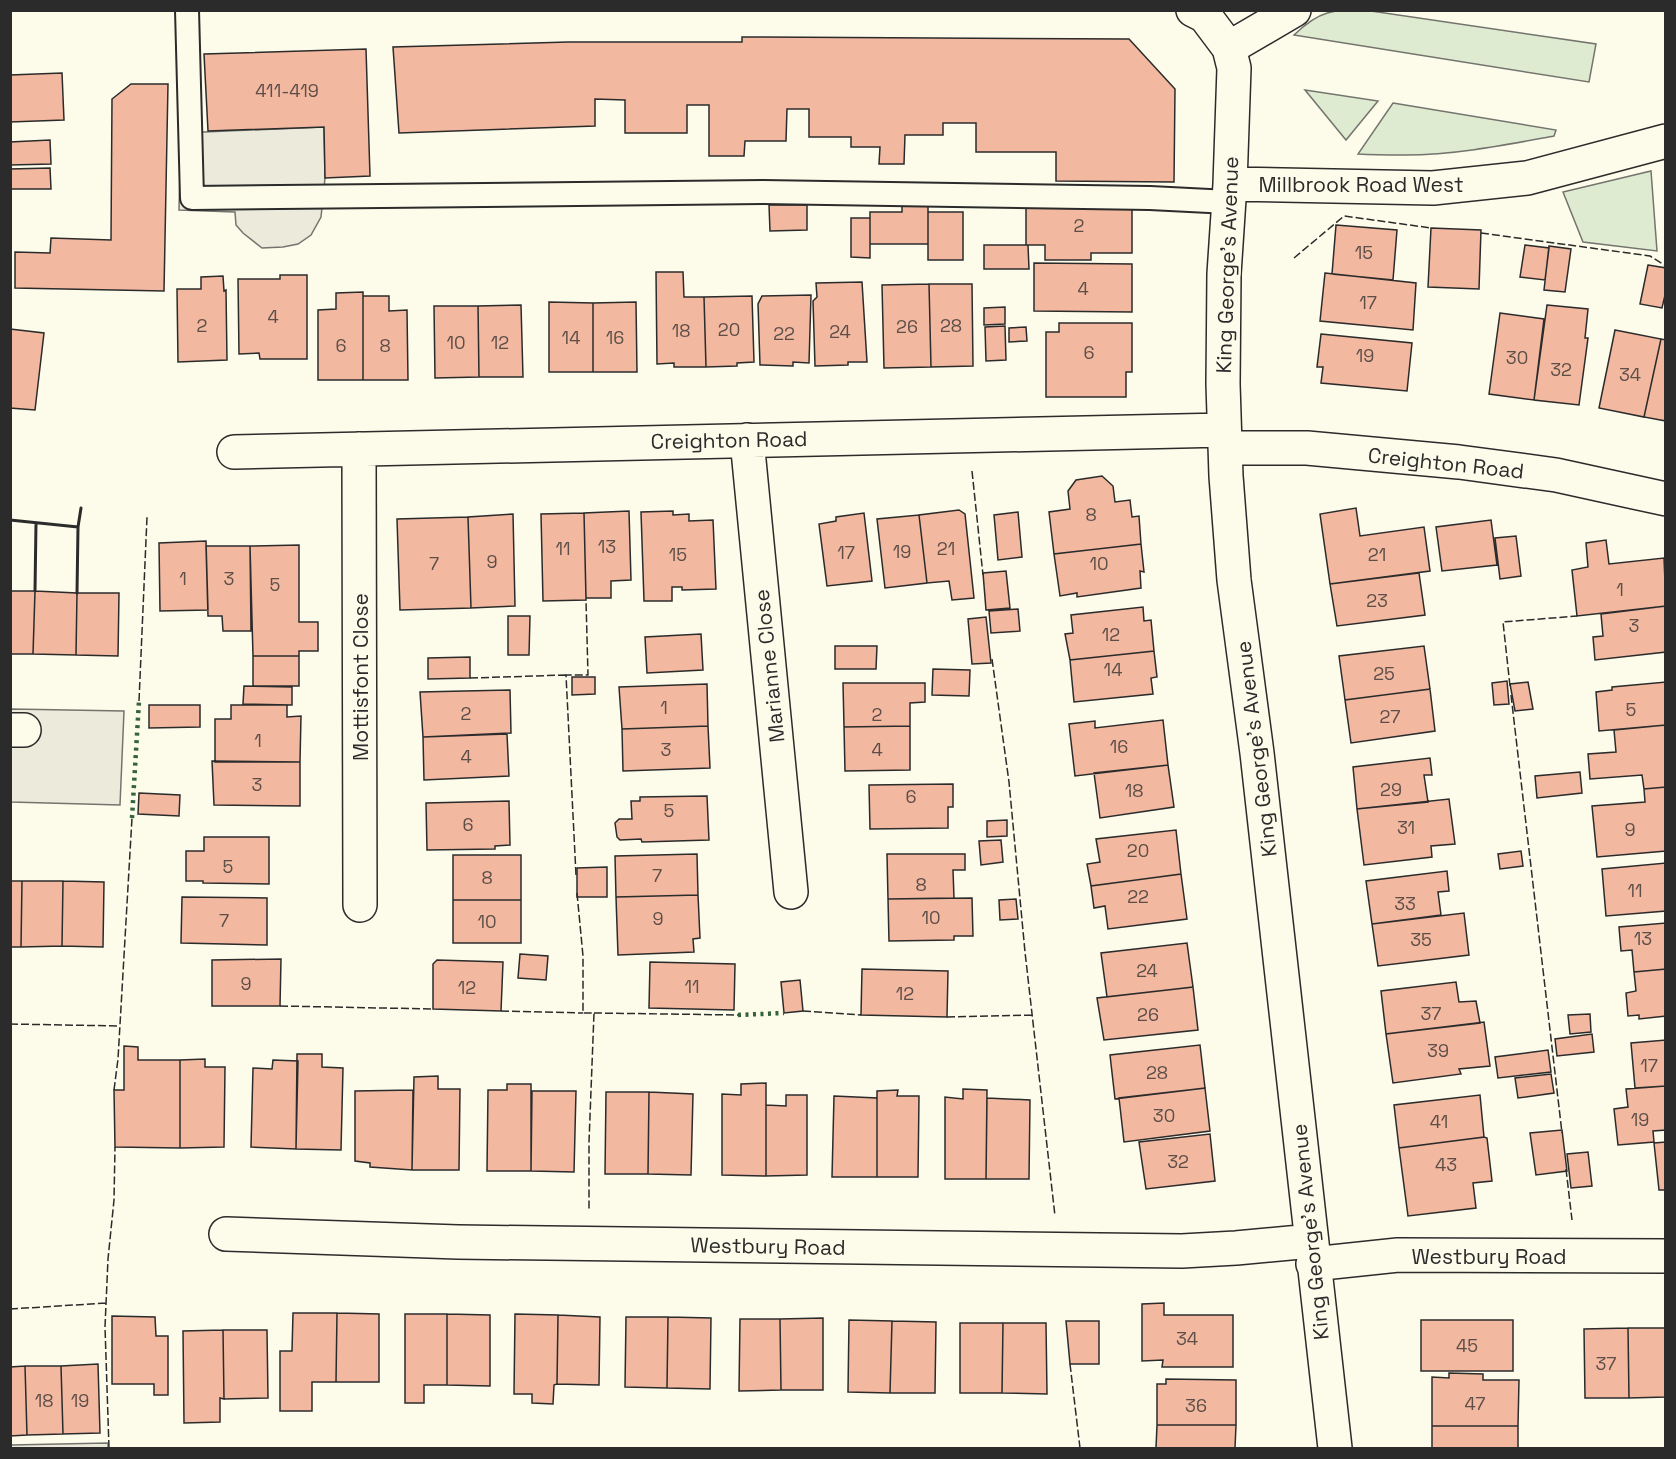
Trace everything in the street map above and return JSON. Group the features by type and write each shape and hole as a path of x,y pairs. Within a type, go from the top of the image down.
{"main road":[{"path":"1193,10 1205,16 1229,48 1294,10"},
{"name":"King George's Avenue","path":"1229,48 1234,68 1230,193 1224,274 1223,384 1226,476 1234,580 1261,788 1335,1449"},
{"name":"Millbrook Road West","path":"1230,193 1433,188 1527,178 1665,141"},
{"name":"Creighton Road","path":"234,453 747,440 1224,439 1459,462 1557,475 1665,499"},
{"name":"Marianne Close","path":"747,440 791,892"},
{"name":"Mottisfont Close","path":"360,449 360,905"},
{"name":"Westbury Road","path":"226,1234 458,1242 1182,1251 1236,1248 1398,1256 1665,1256"}],"lane":[{"path":"187,10 192,198 763,192 1150,198 1230,193"}],"green space":[{"path":"1371,11 1596,44 1589,82 1294,35 1313,20 1329,12"},
{"path":"1305,90 1378,101 1346,140"},
{"path":"1393,103 1556,130 1554,136 1461,151 1424,155 1358,154"},
{"path":"1651,171 1657,251 1583,242 1563,192"}],"shaded area":[{"path":"324,127 325,178 321,217 311,235 298,244 262,248 236,225 235,212 179,210 181,133"},
{"path":"11,709 124,711 120,805 11,802"},
{"path":"108,1443 108,1448 11,1448 11,1445"}],"building":[{"path":"742,37 1129,39 1175,89 1174,182 1056,181 1056,152 976,152 976,123 943,123 943,135 905,135 904,164 879,164 880,147 851,147 851,137 809,137 809,109 787,109 786,141 745,141 744,156 709,156 709,105 687,105 687,133 625,133 625,100 595,99 595,126 399,133 393,47 568,42 742,42"},
{"path":"366,49 370,176 325,178 324,127 208,131 204,54"},
{"path":"62,73 64,120 10,122 10,75"},
{"path":"131,84 168,84 164,291 15,288 15,252 50,253 51,238 111,240 112,99"},
{"path":"50,140 51,164 10,165 10,142"},
{"path":"50,168 51,189 10,189 10,169"},
{"path":"928,202 928,244 870,244 870,212 902,212 902,203"},
{"path":"769,205 807,205 807,230 770,231"},
{"path":"1026,205 1132,205 1132,253 1091,253 1091,260 1045,260 1045,245 1026,245"},
{"path":"928,212 963,212 963,260 928,260"},
{"path":"851,218 870,218 870,258 851,257"},
{"path":"1336,225 1397,230 1393,280 1332,274"},
{"path":"1431,228 1481,230 1479,289 1428,287"},
{"path":"984,245 1028,245 1029,269 984,269"},
{"path":"1525,245 1549,248 1545,280 1520,277"},
{"path":"1549,246 1571,249 1565,292 1544,290"},
{"path":"1034,263 1132,264 1132,312 1034,311"},
{"path":"1648,265 1666,268 1666,291 1662,308 1640,304"},
{"path":"656,272 683,272 684,297 704,297 706,367 674,367 674,363 657,364"},
{"path":"1325,273 1416,283 1413,330 1320,321"},
{"path":"280,275 307,275 307,359 260,359 259,353 239,354 238,279 280,279"},
{"path":"223,276 224,291 226,290 227,360 178,362 177,289 201,289 201,277"},
{"path":"862,282 867,362 815,366 813,301 817,297 816,283"},
{"path":"929,284 972,284 973,366 931,367"},
{"path":"929,284 931,367 884,368 882,285"},
{"path":"363,292 363,380 318,380 318,310 336,309 336,293"},
{"path":"811,295 809,363 793,362 793,366 760,365 758,304 762,296"},
{"path":"363,296 389,296 389,311 407,310 408,380 363,380"},
{"path":"752,296 754,362 737,363 737,366 706,367 704,297"},
{"path":"549,302 593,303 593,372 549,372"},
{"path":"636,302 637,372 593,372 593,303"},
{"path":"521,305 523,377 479,377 478,306"},
{"path":"1547,305 1588,309 1585,338 1588,338 1579,405 1534,400"},
{"path":"434,306 478,306 479,377 435,378"},
{"path":"1005,307 1005,324 984,325 984,308"},
{"path":"1500,313 1544,319 1534,400 1489,394"},
{"path":"1059,323 1132,323 1132,372 1126,372 1126,397 1046,397 1046,332 1059,332"},
{"path":"1005,326 1006,360 986,361 985,327"},
{"path":"1026,327 1027,341 1009,342 1009,328"},
{"path":"10,329 44,333 35,410 10,408"},
{"path":"1615,330 1661,339 1644,417 1599,408"},
{"path":"1321,334 1412,343 1407,391 1321,383 1323,367 1317,367"},
{"path":"1661,339 1666,340 1666,421 1644,417"},
{"path":"1102,476 1113,486 1115,502 1130,500 1132,517 1139,516 1141,544 1054,554 1049,512 1070,509 1068,491 1076,480"},
{"path":"1356,508 1360,536 1424,527 1430,571 1330,584 1320,514"},
{"path":"959,510 965,514 974,598 952,600 949,581 927,583 919,515"},
{"path":"629,511 631,580 611,581 611,598 586,598 584,513"},
{"path":"673,511 673,515 689,514 689,521 713,520 716,589 682,590 682,587 672,587 672,601 644,601 641,512"},
{"path":"1018,512 1022,557 998,560 994,515"},
{"path":"584,513 586,600 543,601 541,514"},
{"path":"864,513 872,581 827,586 819,524 836,521 836,517"},
{"path":"513,514 515,606 471,608 468,517"},
{"path":"919,515 927,583 885,588 877,519"},
{"path":"468,517 471,608 400,610 397,519"},
{"path":"1491,520 1497,565 1442,571 1436,527"},
{"path":"1516,536 1521,576 1500,579 1495,538"},
{"path":"1606,540 1609,564 1664,558 1666,606 1577,616 1572,570 1588,567 1586,543"},
{"path":"206,541 208,610 160,611 159,543"},
{"path":"1141,544 1144,572 1140,571 1141,588 1077,597 1077,593 1060,596 1054,554"},
{"path":"299,545 299,622 318,622 318,651 299,651 299,656 253,656 250,546"},
{"path":"206,546 250,546 251,631 223,631 222,616 208,616"},
{"path":"1006,571 1010,608 986,610 983,573"},
{"path":"1419,573 1425,615 1337,626 1330,584"},
{"path":"10,591 35,591 33,654 10,654"},
{"path":"35,591 77,593 76,655 33,654"},
{"path":"77,593 119,593 118,656 76,655"},
{"path":"1666,606 1666,652 1595,660 1593,637 1603,636 1601,614"},
{"path":"1143,607 1144,621 1151,620 1154,651 1070,660 1065,634 1073,633 1071,615"},
{"path":"1018,609 1020,631 991,633 989,611"},
{"path":"508,616 530,616 529,655 508,655"},
{"path":"986,617 991,663 972,664 968,619"},
{"path":"701,634 703,670 647,673 645,637"},
{"path":"835,646 877,646 876,669 835,669"},
{"path":"1424,646 1430,689 1345,700 1339,656"},
{"path":"1154,651 1157,677 1151,678 1153,694 1074,702 1070,660"},
{"path":"253,656 299,656 299,686 253,686"},
{"path":"470,657 470,678 428,679 428,658"},
{"path":"933,669 970,670 969,696 932,695"},
{"path":"572,677 595,677 595,694 572,695"},
{"path":"1507,681 1509,704 1494,705 1492,683"},
{"path":"1528,682 1533,709 1515,711 1510,684"},
{"path":"1666,682 1666,725 1599,731 1596,692 1612,690 1612,687"},
{"path":"843,683 925,683 925,702 910,703 910,726 844,727"},
{"path":"707,684 708,726 622,729 619,687"},
{"path":"244,686 292,687 292,705 243,704"},
{"path":"1430,689 1435,731 1351,743 1345,700"},
{"path":"510,690 511,733 423,737 420,692"},
{"path":"149,705 200,705 200,727 149,728"},
{"path":"231,705 287,705 287,717 301,716 300,762 215,762 215,719 231,719"},
{"path":"1163,720 1168,765 1075,776 1069,724 1095,721 1095,728"},
{"path":"1666,725 1666,787 1644,789 1642,775 1590,779 1588,754 1616,752 1614,730"},
{"path":"708,726 710,768 623,771 622,729"},
{"path":"910,726 910,770 845,771 844,727"},
{"path":"507,734 509,776 424,780 423,737"},
{"path":"1430,758 1432,775 1424,775 1428,802 1357,809 1353,767"},
{"path":"212,761 300,762 300,806 214,805"},
{"path":"1168,765 1174,807 1100,818 1094,773"},
{"path":"1580,772 1582,793 1537,798 1535,776"},
{"path":"953,784 953,807 948,807 948,828 870,829 869,785"},
{"path":"1666,787 1666,851 1597,857 1592,806 1645,802 1644,789"},
{"path":"139,793 180,795 179,816 138,814"},
{"path":"707,796 709,840 642,842 641,839 620,840 617,837 615,823 619,819 632,819 631,801 640,801 640,797"},
{"path":"1449,799 1455,844 1431,846 1432,857 1364,865 1357,809"},
{"path":"509,801 510,845 495,846 495,849 427,850 426,803"},
{"path":"1007,820 1007,836 987,837 987,821"},
{"path":"1176,830 1181,874 1091,886 1087,864 1100,862 1096,839"},
{"path":"204,837 269,837 269,884 186,881 186,851 204,851"},
{"path":"1001,840 1003,862 981,865 979,841"},
{"path":"1521,851 1523,866 1500,869 1498,854"},
{"path":"697,854 698,895 616,897 615,856"},
{"path":"887,854 965,854 965,870 953,870 954,898 888,899"},
{"path":"453,855 521,855 521,900 453,900"},
{"path":"1666,863 1666,911 1606,916 1602,869"},
{"path":"607,867 607,897 577,897 577,868"},
{"path":"1447,871 1449,891 1438,892 1441,915 1372,924 1366,881"},
{"path":"1181,874 1187,919 1108,929 1105,906 1094,908 1091,886"},
{"path":"10,881 22,881 21,947 10,947"},
{"path":"22,881 63,881 62,946 21,947"},
{"path":"63,881 104,882 103,947 62,946"},
{"path":"698,895 700,938 693,939 694,952 618,955 616,897"},
{"path":"182,897 267,898 267,945 181,943"},
{"path":"972,898 973,936 954,936 954,940 889,941 888,899"},
{"path":"1016,899 1018,919 1000,920 999,900"},
{"path":"453,900 521,900 521,943 453,943"},
{"path":"1464,913 1469,955 1378,966 1372,924"},
{"path":"1666,923 1666,969 1634,972 1632,950 1621,951 1619,927"},
{"path":"1187,943 1193,987 1107,997 1101,953"},
{"path":"520,954 548,956 546,980 518,978"},
{"path":"281,959 280,1006 212,1006 212,960"},
{"path":"437,960 503,962 501,1011 433,1009 433,964"},
{"path":"650,962 735,964 734,1010 649,1008"},
{"path":"862,969 948,971 947,1017 861,1015"},
{"path":"1666,969 1666,1016 1639,1019 1639,1015 1628,1016 1626,993 1636,991 1634,972"},
{"path":"800,980 803,1011 784,1013 781,982"},
{"path":"1456,982 1459,1002 1476,1001 1480,1023 1386,1034 1381,991"},
{"path":"1193,987 1198,1030 1104,1040 1097,998"},
{"path":"1590,1014 1591,1032 1570,1034 1568,1015"},
{"path":"1484,1022 1490,1066 1459,1069 1461,1074 1393,1083 1386,1034"},
{"path":"1592,1034 1594,1052 1557,1056 1555,1039"},
{"path":"1666,1040 1666,1086 1635,1088 1631,1043"},
{"path":"1200,1045 1205,1088 1115,1099 1110,1055"},
{"path":"124,1046 138,1047 138,1060 180,1060 180,1148 115,1147 114,1090 124,1090"},
{"path":"1548,1050 1551,1072 1498,1078 1495,1057"},
{"path":"297,1054 322,1054 322,1067 343,1068 341,1150 296,1149"},
{"path":"205,1059 205,1067 225,1067 224,1147 180,1148 180,1060"},
{"path":"273,1060 298,1061 296,1149 251,1147 253,1068 272,1069"},
{"path":"1551,1074 1554,1093 1518,1098 1515,1078"},
{"path":"438,1076 438,1089 460,1089 459,1170 412,1170 414,1077"},
{"path":"766,1083 766,1176 722,1175 722,1094 741,1095 741,1084"},
{"path":"507,1084 531,1084 531,1171 487,1171 488,1090 507,1090"},
{"path":"1666,1086 1666,1130 1653,1131 1654,1142 1618,1145 1614,1109 1628,1107 1626,1089"},
{"path":"1205,1088 1210,1131 1124,1142 1119,1098"},
{"path":"963,1089 987,1090 986,1179 945,1179 945,1097 963,1099"},
{"path":"413,1090 412,1170 370,1167 370,1163 355,1161 355,1091"},
{"path":"898,1090 897,1096 919,1096 918,1177 877,1177 877,1091"},
{"path":"532,1091 576,1091 574,1172 531,1171"},
{"path":"606,1092 649,1092 648,1174 605,1174"},
{"path":"649,1092 693,1094 691,1175 648,1174"},
{"path":"786,1095 807,1095 807,1175 766,1176 766,1105 786,1106"},
{"path":"1480,1095 1484,1137 1399,1148 1394,1105"},
{"path":"834,1096 877,1098 877,1177 832,1177"},
{"path":"987,1098 1030,1100 1029,1179 986,1179"},
{"path":"1562,1130 1567,1171 1536,1175 1530,1133"},
{"path":"1210,1134 1215,1181 1146,1189 1139,1142"},
{"path":"1487,1138 1492,1181 1473,1183 1476,1208 1408,1216 1399,1148"},
{"path":"1666,1142 1666,1190 1659,1190 1654,1143"},
{"path":"1588,1152 1592,1186 1571,1188 1567,1154"},
{"path":"1164,1303 1164,1315 1233,1315 1233,1367 1162,1367 1163,1360 1142,1361 1142,1304"},
{"path":"293,1313 337,1313 336,1382 312,1382 312,1411 280,1411 280,1351 292,1351"},
{"path":"337,1313 379,1314 379,1382 336,1382"},
{"path":"405,1314 447,1314 447,1385 424,1385 424,1403 405,1403"},
{"path":"447,1314 490,1315 490,1386 447,1385"},
{"path":"515,1314 558,1315 557,1384 554,1385 553,1404 532,1403 532,1394 514,1394"},
{"path":"558,1315 600,1317 599,1385 557,1384"},
{"path":"112,1316 155,1317 156,1336 168,1336 168,1395 154,1395 154,1384 112,1384"},
{"path":"626,1317 668,1317 667,1388 625,1387"},
{"path":"668,1317 711,1318 710,1389 667,1388"},
{"path":"823,1318 823,1390 781,1390 780,1319"},
{"path":"740,1319 780,1319 781,1390 739,1391"},
{"path":"849,1320 892,1321 890,1393 848,1392"},
{"path":"1421,1320 1513,1320 1513,1371 1421,1371"},
{"path":"892,1321 936,1322 935,1393 890,1393"},
{"path":"1066,1321 1099,1321 1099,1364 1070,1364"},
{"path":"960,1323 1003,1323 1002,1393 960,1393"},
{"path":"1003,1323 1046,1323 1047,1394 1002,1393"},
{"path":"1628,1328 1666,1328 1666,1397 1629,1398"},
{"path":"1628,1328 1629,1398 1585,1398 1584,1329"},
{"path":"223,1330 267,1330 268,1398 224,1399"},
{"path":"223,1330 224,1399 220,1398 220,1422 184,1423 183,1331"},
{"path":"98,1364 100,1433 63,1434 61,1366"},
{"path":"25,1366 61,1366 63,1434 27,1435"},
{"path":"25,1366 27,1435 10,1436 10,1367"},
{"path":"1449,1373 1483,1374 1483,1380 1519,1380 1518,1426 1432,1426 1432,1377 1449,1378"},
{"path":"1166,1379 1236,1380 1236,1425 1157,1425 1157,1384 1166,1384"},
{"path":"1157,1425 1236,1425 1235,1448 1156,1448"},
{"path":"1432,1426 1518,1426 1518,1448 1432,1448"}],"hedge":[{"path":"132,818 139,701"},
{"path":"738,1015 784,1013"}],"fence":[{"path":"1294,258 1344,216 1431,228"},
{"path":"1481,233 1650,256 1666,266"},
{"path":"972,471 983,575"},
{"path":"139,701 147,517"},
{"path":"576,875 566,675 588,675 586,600"},
{"path":"1510,686 1503,622 1577,616"},
{"path":"992,659 1009,782 1025,952 1055,1216"},
{"path":"470,678 566,675"},
{"path":"1511,695 1562,1133"},
{"path":"114,1090 118,1059 132,818"},
{"path":"577,893 583,956 583,1013 594,1013 589,1209"},
{"path":"280,1006 433,1009"},
{"path":"501,1011 583,1013"},
{"path":"803,1011 861,1015"},
{"path":"594,1013 738,1015"},
{"path":"947,1017 1032,1015"},
{"path":"10,1024 120,1026"},
{"path":"109,1448 105,1327 108,1259 114,1200 115,1147"},
{"path":"1566,1169 1572,1220"},
{"path":"10,1309 106,1303"},
{"path":"1070,1364 1080,1448"}],"wall":[{"path":"77,593 78,527 81,508"},
{"path":"10,520 78,527"},
{"path":"35,591 36,523"}]}
